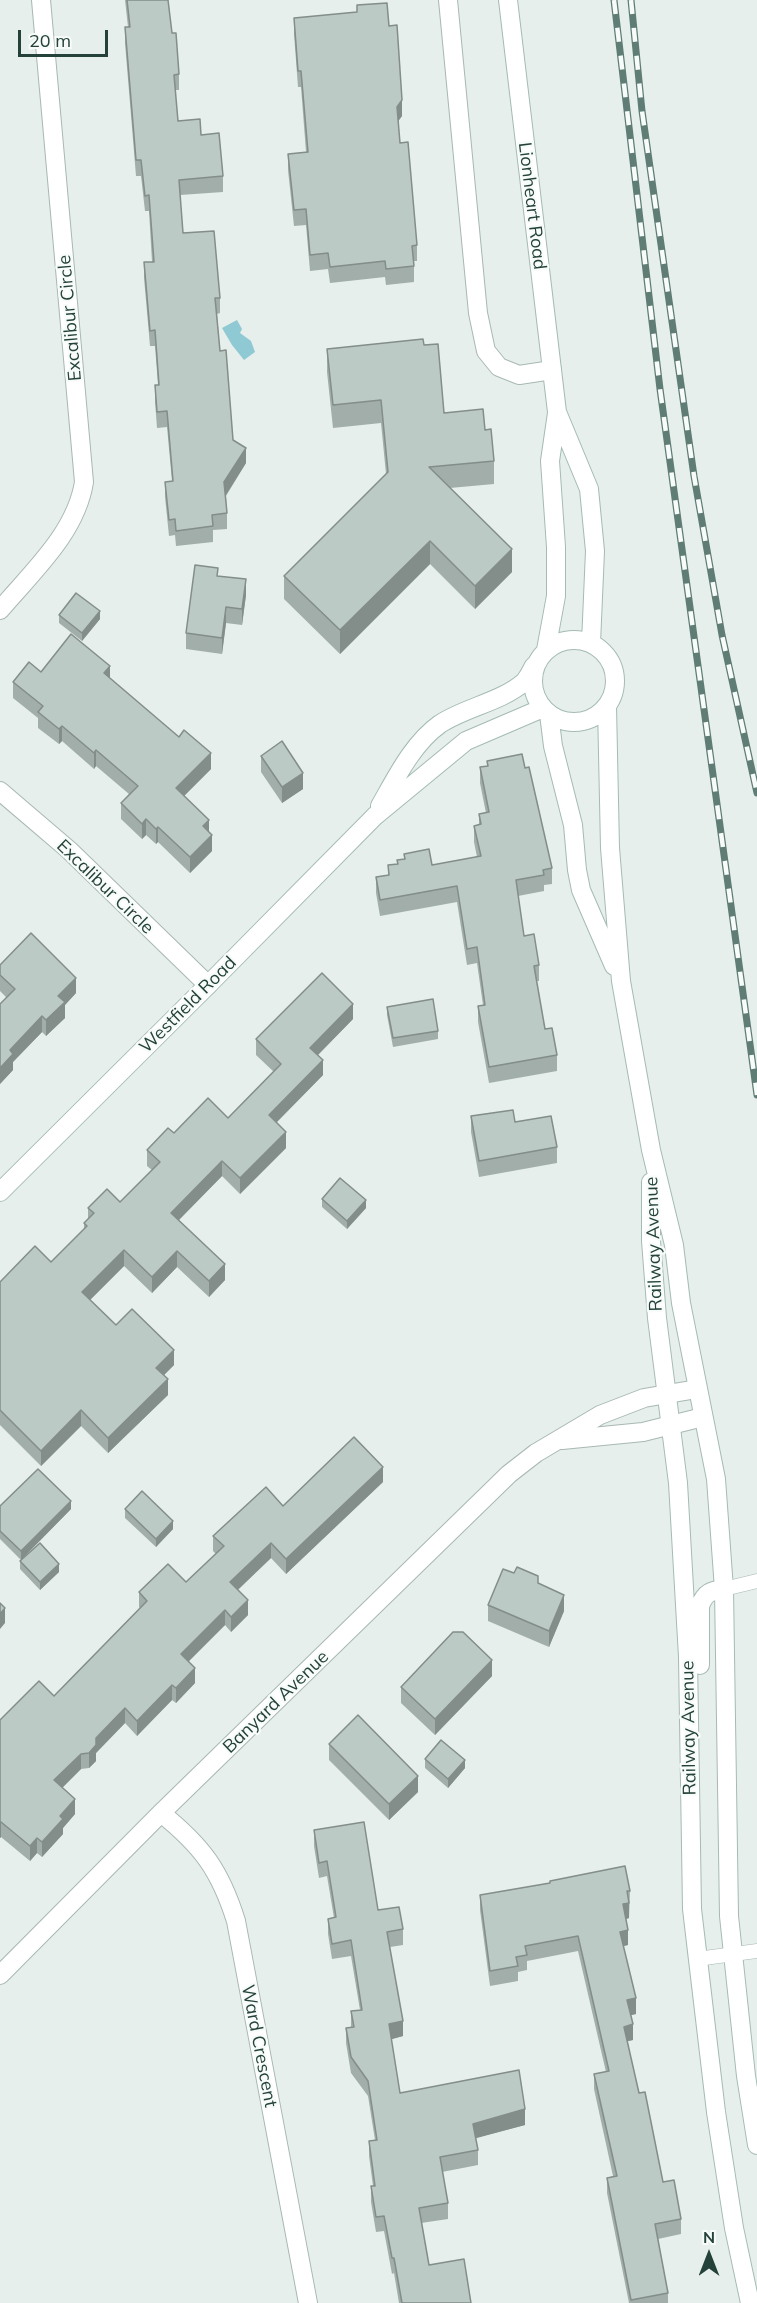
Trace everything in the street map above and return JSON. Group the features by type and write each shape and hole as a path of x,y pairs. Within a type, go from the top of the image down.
{"main road":[{"name":"Excalibur Circle","path":"0,610 62,535 78,507 84,482 41,0"},
{"path":"448,0 478,313 486,351 499,367 519,375 552,370"},
{"name":"Lionheart Road","path":"508,0 557,412 550,461 556,547 556,596 541,656"},
{"name":"Lionheart Road","path":"557,412 589,489 595,551 591,642"},
{"path":"568,639 591,642 602,650 610,659 615,671 614,689 607,706 599,714 580,722 558,719 546,711 534,691 532,682 541,656 568,639"},
{"name":"Westfield Road","path":"375,816 394,781 430,732 441,723 500,696 525,681 541,656"},
{"name":"Railway Avenue","path":"607,706 610,848 621,981 651,1150 674,1245 681,1303 716,1479 724,1589 727,1875 746,2076 757,2145"},
{"name":"Westfield Road","path":"0,1192 375,816 466,741 546,711"},
{"name":"Railway Avenue","path":"546,711 573,825 581,890 621,981"},
{"name":"Excalibur Circle","path":"0,791 69,850 208,985"},
{"name":"Railway Avenue","path":"651,1150 651,1241 657,1318 678,1483 688,1657 690,1877 697,1959 716,2112 734,2228 750,2303"},
{"name":"Banyard Avenue","path":"0,1975 161,1813 509,1474 537,1453 600,1415 644,1398 697,1389"},
{"name":"Banyard Avenue","path":"560,1440 616,1436 671,1426 703,1417"},
{"path":"689,1752 695,1729 699,1683 700,1606 703,1597 710,1591 724,1589"},
{"name":"Ward Crescent","path":"161,1813 187,1834 211,1863 224,1886 236,1921 308,2303"}],"lane":[{"path":"724,1589 757,1581"},
{"path":"697,1959 757,1951"}],"water":[{"path":"237,320 242,329 240,333 251,341 255,352 244,360 222,328"}],"building":[{"path":"127,0 168,0 172,33 176,33 179,74 174,75 178,121 200,119 201,135 219,133 223,176 179,180 183,233 214,231 220,298 215,298 220,351 226,350 233,440 246,448 224,482 227,513 212,515 213,526 176,531 175,519 169,520 165,482 173,481 167,411 157,412 155,385 159,385 155,330 150,331 144,262 154,262 149,195 145,196 141,160 136,160 125,27 130,27"},
{"path":"387,3 389,26 397,25 402,100 397,107 400,143 408,142 417,245 412,246 414,266 386,269 385,261 330,267 328,253 310,255 306,209 294,210 288,154 308,152 294,18 357,12 357,5"},
{"path":"423,339 424,345 438,344 444,413 483,409 485,430 491,429 494,461 429,467 512,549 475,586 430,541 340,630 284,576 388,472 381,400 333,405 327,349"},
{"path":"195,565 218,568 217,576 246,579 242,609 226,607 222,638 186,633"},
{"path":"76,593 100,611 82,633 59,615"},
{"path":"71,634 110,666 104,673 179,737 184,730 211,753 176,788 209,820 203,826 212,835 190,857 158,827 156,829 146,819 142,824 121,803 138,786 96,750 94,753 62,726 59,729 38,712 43,706 13,682 29,662 41,672"},
{"path":"282,741 303,773 282,787 261,756"},
{"path":"522,754 525,768 529,767 552,868 543,870 544,875 516,880 524,936 534,934 539,965 534,966 545,1029 552,1028 557,1055 489,1067 478,1006 485,1005 477,947 467,949 457,886 380,900 376,877 389,875 388,865 398,864 397,860 405,859 404,854 429,849 432,865 481,856 474,826 481,824 479,814 489,812 480,767 488,766 487,761"},
{"path":"31,933 76,978 58,996 65,1002 46,1020 42,1016 10,1050 13,1054 0,1068 0,1004 15,989 0,975 0,965"},
{"path":"322,973 353,1004 310,1048 323,1060 269,1115 286,1132 240,1178 222,1161 171,1213 225,1264 209,1281 177,1251 152,1277 124,1250 82,1292 116,1325 132,1309 174,1350 156,1368 168,1379 108,1438 81,1410 41,1451 0,1410 0,1282 35,1246 51,1262 87,1226 84,1223 94,1213 88,1208 107,1189 120,1202 160,1162 147,1150 168,1128 174,1133 208,1098 228,1118 281,1064 256,1039"},
{"path":"433,999 438,1031 393,1038 387,1007"},
{"path":"513,1110 515,1122 551,1116 557,1147 479,1161 471,1116"},
{"path":"340,1178 366,1200 347,1221 322,1199"},
{"path":"354,1437 383,1467 286,1559 271,1543 230,1582 248,1600 231,1617 225,1610 181,1654 195,1668 176,1688 172,1685 137,1721 125,1708 96,1738 96,1745 89,1753 81,1754 54,1780 75,1799 60,1816 63,1819 42,1842 37,1838 30,1846 0,1823 0,1720 39,1681 54,1696 147,1601 139,1592 168,1564 186,1582 224,1546 213,1536 266,1487 283,1506"},
{"path":"38,1469 71,1501 21,1551 0,1531 0,1506"},
{"path":"142,1491 173,1521 156,1539 125,1509"},
{"path":"40,1543 59,1564 40,1582 20,1561"},
{"path":"517,1567 538,1576 538,1583 564,1595 549,1631 488,1605 503,1569 514,1573"},
{"path":"0,1603 5,1608 0,1614"},
{"path":"453,1632 463,1632 492,1660 435,1719 401,1687"},
{"path":"358,1715 418,1776 389,1804 329,1744"},
{"path":"441,1740 465,1760 448,1779 425,1759"},
{"path":"364,1822 378,1910 399,1907 403,1929 387,1932 403,2021 389,2024 400,2093 519,2070 525,2109 473,2124 478,2150 440,2157 448,2203 419,2208 429,2265 464,2259 471,2303 402,2303 384,2216 376,2217 371,2186 375,2186 369,2141 377,2140 368,2081 351,2057 346,2028 354,2027 351,2011 362,2010 351,1940 332,1944 328,1919 336,1917 327,1861 319,1863 314,1830"},
{"path":"625,1866 630,1891 627,1891 629,1903 623,1904 628,1930 620,1932 636,1998 627,2000 633,2024 624,2027 639,2093 645,2092 663,2182 674,2180 681,2219 655,2224 668,2293 631,2300 607,2178 617,2176 594,2074 609,2071 578,1936 525,1946 527,1955 516,1957 518,1966 490,1971 480,1895 550,1883 550,1881"}],"railway":[{"path":"614,0 660,389 757,1095"},
{"path":"631,0 642,111 694,476 722,635 757,793"}]}
